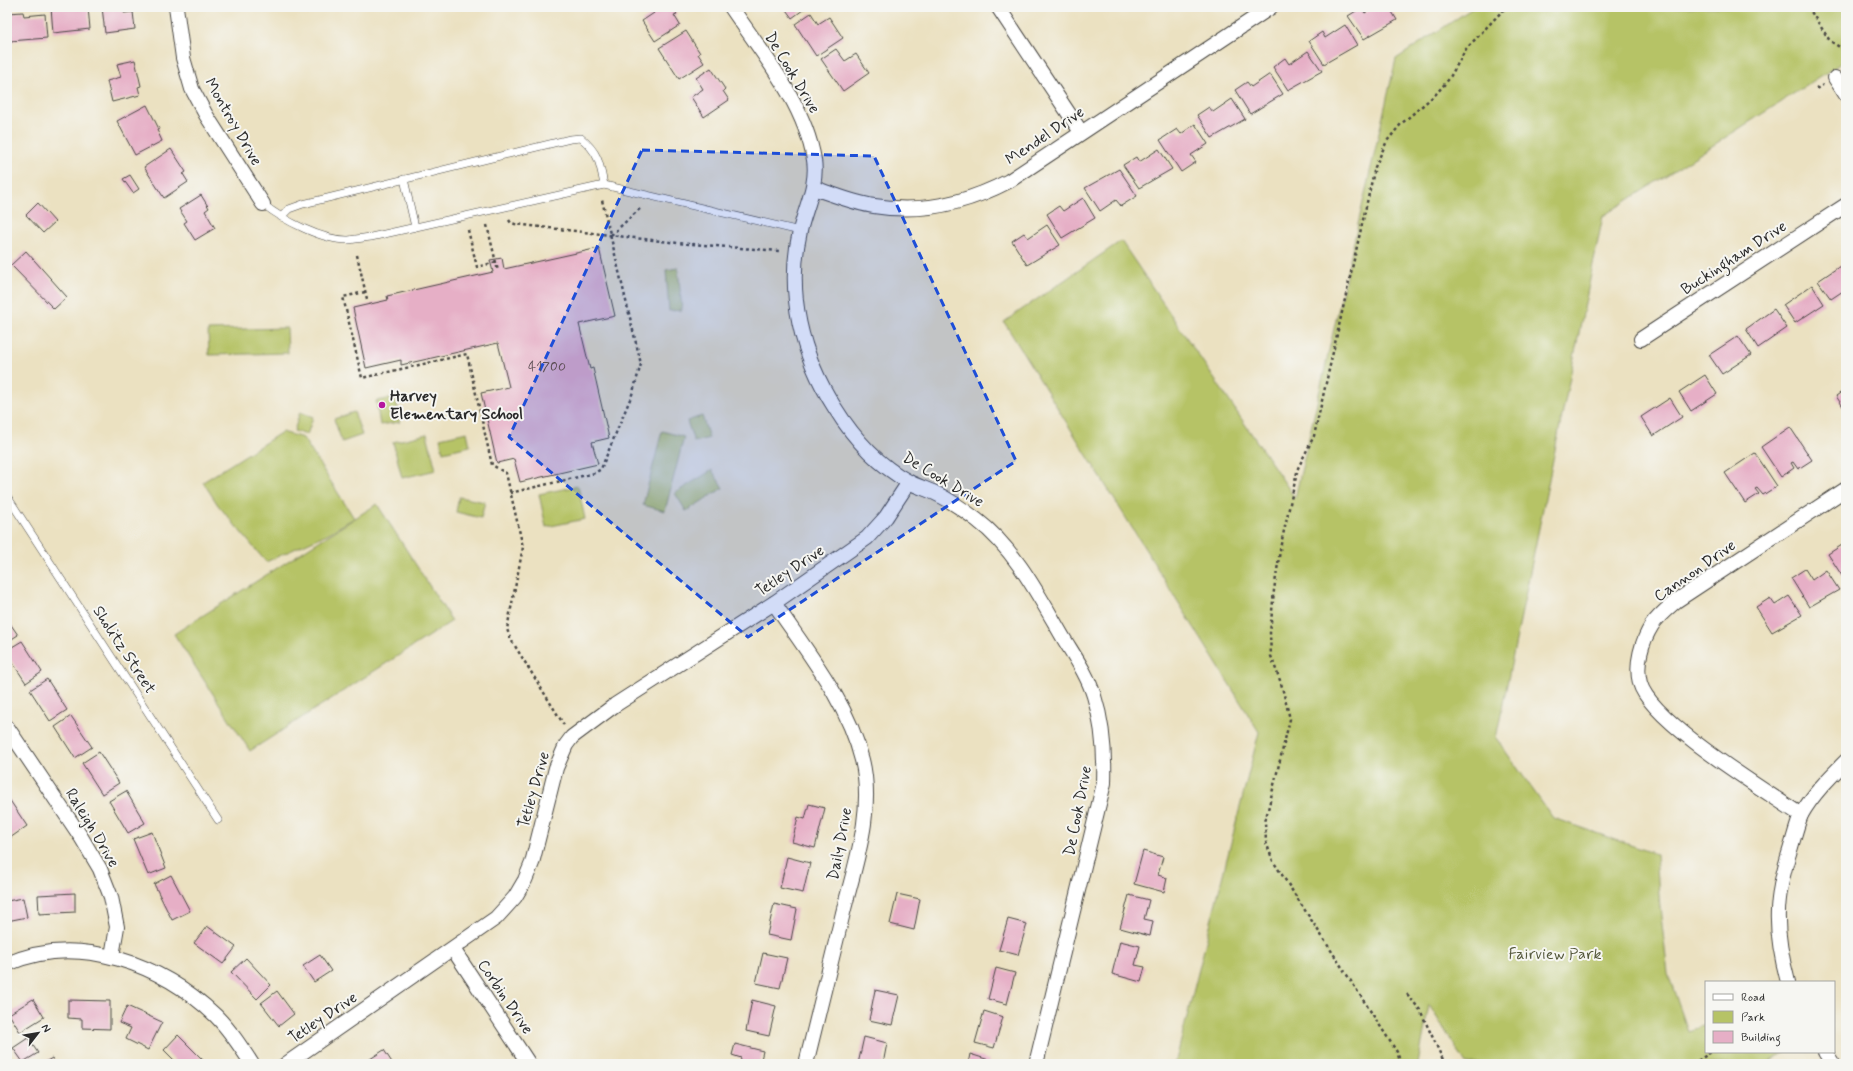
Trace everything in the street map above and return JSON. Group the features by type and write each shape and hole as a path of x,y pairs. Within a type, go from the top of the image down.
{"street":[{"name":"Montroy Drive","path":"176,7 183,58 192,89 206,115 263,204"},
{"name":"De Cook Drive","path":"731,7 801,115 811,143 815,163 813,188 810,204 800,231 794,272 795,305 802,338 814,368 832,404 860,443 884,465 909,482 957,506 993,534 1007,550 1052,618 1087,678 1094,696 1099,717 1105,759 1104,783 1036,1064"},
{"path":"998,7 1081,132"},
{"name":"Mendel Drive","path":"813,188 873,206 918,209 953,204 1009,181 1271,7"},
{"path":"1835,78 1846,95"},
{"name":"Buckingham Drive","path":"1641,339 1846,205"},
{"name":"Tetley Drive","path":"286,1064 496,918 515,897 525,880 532,863 556,768 566,745 572,738 615,705 774,603 867,538 886,518 909,482"},
{"name":"Cannon Drive","path":"1802,815 1695,742 1650,703 1644,694 1638,673 1641,648 1652,624 1676,601 1846,489"},
{"name":"Daily Drive","path":"774,603 828,684 845,713 862,760 866,783 864,828 806,1064"},
{"name":"Raleigh Drive","path":"7,727 81,837 100,869 111,897 117,927 112,956"},
{"path":"1788,981 1780,954 1777,932 1777,911 1783,871 1802,815 1827,780 1846,761"},
{"name":"Corbin Drive","path":"453,949 529,1064"},
{"path":"7,964 32,956 65,952 112,956 153,972 177,984 216,1016 231,1032 252,1064"},
{"path":"1826,1053 1832,1064"}],"lane":[{"path":"281,217 290,209 303,204 570,139 581,138 592,147 599,158 604,186"},
{"path":"404,179 415,227"},
{"path":"263,204 281,217 296,225 331,237 347,240 371,237 604,186 800,231"},
{"name":"Sholitz Street","path":"7,496 218,820"}],"path":[{"path":"1401,1064 1393,1046 1272,861 1266,842 1265,822 1278,775 1290,719 1281,683 1271,656 1270,633 1274,590 1281,544 1298,468 1314,436 1375,167 1387,141 1401,124 1436,94 1449,79 1466,48 1506,7"},
{"path":"1808,7 1830,41 1846,51"},
{"path":"510,493 595,473 601,469 633,392 641,364 602,200"},
{"path":"611,236 642,207"},
{"path":"509,220 511,224 611,236 779,251"},
{"path":"487,225 498,271"},
{"path":"468,230 477,267 496,262"},
{"path":"357,255 367,299"},
{"path":"365,292 343,297 362,378 467,354 492,465 506,473 523,547 506,629 523,660 572,738"},
{"path":"1407,994 1420,1010 1445,1064"},
{"path":"1693,1064 1710,1053"}],"highlighted area":[{"path":"642,150 874,156 1016,461 748,637 509,437"}],"green space":[{"name":"Fairview Park","path":"1474,7 1846,7 1846,60 1603,216 1496,738 1553,818 1656,854 1660,908 1668,974 1688,1031 1705,1025 1705,1053 1783,1053 1766,1064 1466,1064 1429,1005 1418,1064 1175,1064 1259,732 1004,322 1121,241 1295,498 1396,59"},
{"path":"678,268 682,310 669,311 666,270"},
{"path":"287,328 288,353 209,355 208,330"},
{"path":"396,398 400,422 380,425 376,401"},
{"path":"300,412 313,417 307,435 294,431"},
{"path":"354,412 362,435 342,442 334,419"},
{"path":"702,416 709,438 694,442 687,421"},
{"path":"662,431 684,437 665,511 643,505"},
{"path":"282,432 303,438 354,518 329,533 266,562 218,505 203,482"},
{"path":"467,432 470,446 443,452 440,438"},
{"path":"427,434 436,470 402,478 393,442"},
{"path":"712,470 723,488 686,511 675,493"},
{"path":"578,486 585,519 546,527 539,494"},
{"path":"459,497 485,502 481,518 456,512"},
{"path":"377,504 452,621 250,751 174,634"}],"building":[{"path":"51,7 69,7 69,9 88,7 90,29 53,33"},
{"path":"102,7 123,7 124,13 133,12 135,29 105,33"},
{"path":"651,7 672,7 677,14 674,15 680,25 655,41 642,21 654,13"},
{"path":"784,7 807,7 792,18"},
{"path":"1374,7 1389,7 1397,20 1364,39 1348,16 1361,8 1365,13"},
{"path":"23,12 24,16 45,14 47,38 10,41 8,13"},
{"path":"811,13 818,24 829,17 843,38 816,56 795,24"},
{"path":"1345,25 1357,45 1324,64 1309,41 1322,32 1325,38"},
{"path":"686,31 700,53 698,54 704,63 679,79 659,48"},
{"path":"836,49 845,61 856,54 869,73 843,91 821,59"},
{"path":"1308,51 1322,71 1288,90 1273,67 1285,58 1289,64"},
{"path":"135,60 141,86 138,87 140,95 112,102 107,81 121,77 117,64"},
{"path":"711,68 725,89 723,91 729,100 704,117 691,97 703,89 696,78"},
{"path":"1270,74 1283,94 1250,114 1235,90 1247,82 1251,87"},
{"path":"1232,99 1245,119 1212,138 1197,115 1209,107 1213,112"},
{"path":"147,105 159,129 157,130 162,141 135,155 117,121"},
{"path":"1195,124 1208,144 1191,155 1196,162 1181,172 1160,140 1177,129 1181,134"},
{"path":"171,149 186,172 183,174 188,182 164,198 144,167"},
{"path":"1159,149 1172,169 1139,188 1123,165 1136,157 1139,162"},
{"path":"1119,169 1137,196 1121,206 1116,200 1100,211 1085,188"},
{"path":"130,175 139,189 133,193 123,179"},
{"path":"201,195 209,208 205,211 215,228 195,240 184,223 187,221 179,209"},
{"path":"1083,198 1095,218 1062,238 1047,214 1059,206 1063,211"},
{"path":"38,203 55,222 43,233 26,215"},
{"path":"1047,225 1060,245 1027,265 1012,241 1024,233 1028,238"},
{"path":"599,248 615,316 579,324 590,369 593,368 609,438 592,442 598,464 520,482 514,459 497,463 481,393 509,387 498,343 401,365 401,360 366,368 353,308 388,300 387,296 493,272 490,260 502,258 504,269"},
{"path":"26,251 67,297 54,309 11,265"},
{"path":"1846,262 1846,289 1831,299 1818,281"},
{"path":"1812,285 1824,304 1795,323 1783,305"},
{"path":"1774,309 1787,328 1758,348 1746,329"},
{"path":"1738,336 1751,355 1722,374 1709,355"},
{"path":"1705,375 1717,394 1691,411 1679,392"},
{"path":"1846,389 1846,411 1836,396"},
{"path":"1670,398 1682,417 1653,436 1641,417"},
{"path":"1790,427 1812,460 1798,469 1793,462 1791,463 1794,468 1781,477 1761,447"},
{"path":"1755,453 1777,486 1763,495 1757,488 1755,489 1759,494 1745,503 1725,473"},
{"path":"1842,545 1846,551 1846,582 1828,554"},
{"path":"1805,569 1812,580 1826,570 1839,590 1809,607 1791,578"},
{"path":"1789,596 1802,615 1772,632 1756,607 1770,598 1775,605"},
{"path":"7,619 18,635 7,642"},
{"path":"22,641 42,672 26,683 7,654 7,650"},
{"path":"47,679 67,710 50,721 30,690"},
{"path":"71,716 92,747 75,758 55,727"},
{"path":"99,752 119,783 102,794 82,763"},
{"path":"126,791 145,823 128,833 109,801"},
{"path":"7,796 27,826 10,838 7,834"},
{"path":"809,804 825,808 815,848 792,842 798,817 805,819"},
{"path":"152,832 166,868 148,875 133,839"},
{"path":"1143,851 1163,857 1158,875 1167,878 1164,892 1134,884"},
{"path":"787,857 810,863 803,893 780,888"},
{"path":"171,875 190,911 172,920 154,884"},
{"path":"75,893 75,912 39,914 38,895"},
{"path":"897,894 920,899 914,930 890,924"},
{"path":"1129,895 1149,900 1144,919 1153,921 1150,936 1120,928"},
{"path":"23,898 27,917 7,921 7,901"},
{"path":"774,904 797,909 791,940 767,935"},
{"path":"1008,919 1027,924 1018,955 999,950"},
{"path":"207,926 236,947 223,964 194,943"},
{"path":"1120,941 1140,946 1135,965 1145,967 1141,982 1112,974"},
{"path":"763,953 787,958 780,988 756,983"},
{"path":"320,955 331,971 314,982 303,966"},
{"path":"246,958 271,985 257,999 231,972"},
{"path":"996,968 1015,973 1007,1004 988,999"},
{"path":"875,990 899,995 892,1025 869,1020"},
{"path":"277,991 294,1014 279,1026 261,1003"},
{"path":"33,999 44,1017 20,1032 9,1014"},
{"path":"68,1000 110,1001 110,1029 82,1028 82,1019 68,1018"},
{"path":"752,1000 776,1006 769,1036 746,1031"},
{"path":"127,1006 162,1022 148,1050 126,1039 131,1028 119,1023"},
{"path":"984,1011 1003,1017 994,1048 975,1043"},
{"path":"178,1035 205,1062 203,1064 178,1064 164,1050"},
{"path":"864,1037 887,1043 883,1064 858,1064"},
{"path":"28,1038 38,1053 23,1062 13,1048"},
{"path":"735,1044 763,1051 760,1064 740,1064 741,1058 732,1055"},
{"path":"384,1050 393,1064 369,1064 367,1061"},
{"path":"970,1054 989,1060 988,1064 968,1064"},
{"path":"52,1058 56,1064 42,1064"}],"place":[{"name":"Harvey Elementary School","path":"382,405"}]}
